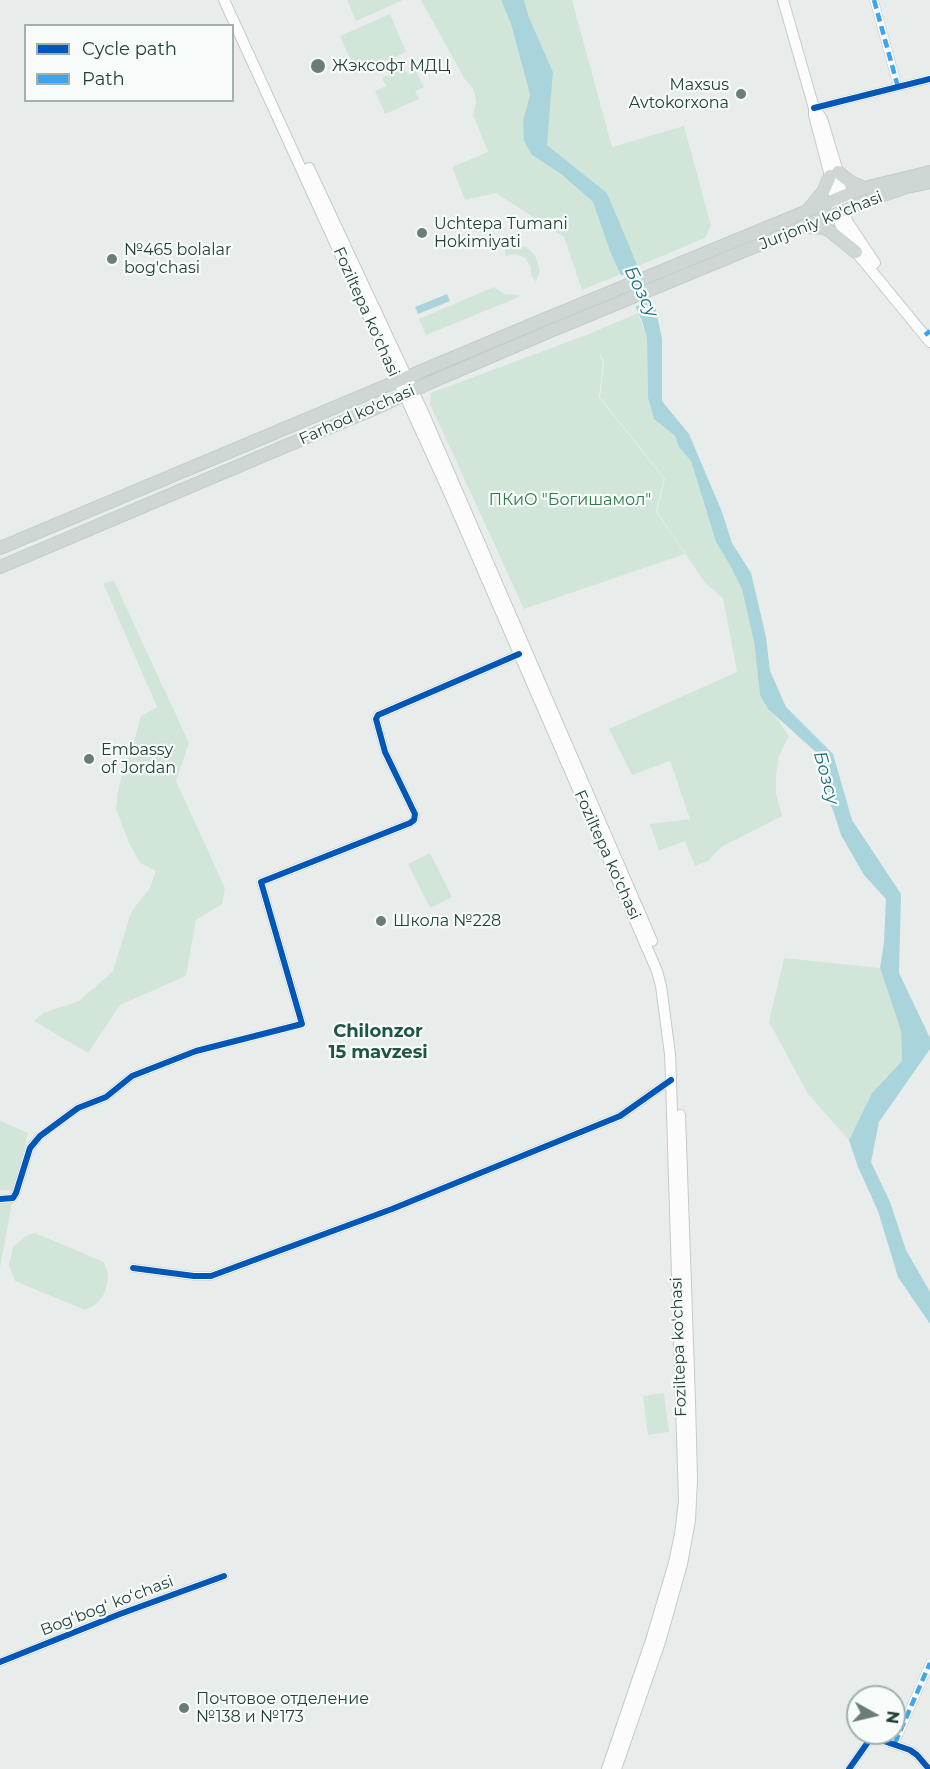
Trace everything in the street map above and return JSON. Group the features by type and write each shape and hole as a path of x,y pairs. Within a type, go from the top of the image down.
{"main road":[{"name":"Foziltepa ko'chasi","path":"224,0 402,379"},
{"name":"Foziltepa ko'chasi","path":"231,0 402,379 450,495 657,971 675,1080 682,1520 674,1563 652,1637 607,1769"},
{"path":"783,0 814,108 822,119 847,238 856,252 928,336"},
{"name":"Jurjoniy ko'chasi","path":"714,264 802,228 864,188 930,172"},
{"path":"834,174 864,188"},
{"path":"805,213 823,192 834,174"},
{"name":"Jurjoniy ko'chasi","path":"840,205 930,182"},
{"name":"Farhod ko'chasi","path":"0,548 709,251 805,213 840,205"},
{"path":"840,205 855,236 904,298 928,336"},
{"path":"802,228 824,228 856,252"},
{"name":"Farhod ko'chasi","path":"0,567 548,332 714,264"},
{"name":"Foziltepa ko'chasi","path":"408,393 619,862 663,968 671,1009 688,1346 692,1480 690,1520 682,1564 661,1640 616,1769"}],"street":[{"path":"874,0 898,87"},
{"path":"814,108 930,79"},
{"path":"0,1199 13,1198 30,1148 40,1136 78,1108 106,1097 132,1076 196,1051 302,1024 261,882 414,820 415,814 385,752 376,719 378,715 519,654"},
{"path":"133,1268 211,1276 392,1209 620,1116 675,1080"},
{"name":"Bogʻbogʻ koʻchasi","path":"0,1662 120,1614 224,1576"},
{"path":"906,1718 929,1666"},
{"path":"849,1769 867,1745"},
{"path":"899,1745 917,1755 929,1769"}],"green space":[{"path":"347,0 403,0 356,21"},
{"path":"421,0 501,0 511,24 530,95 523,120 532,155 561,174 593,202 621,274 582,290 564,237 496,193 465,200 452,167 488,152 473,115 476,102 474,90 464,78"},
{"path":"524,0 572,0 612,147 684,126 711,225 705,238 636,267 607,193 547,145 553,72 528,15"},
{"path":"390,14 406,52 357,74 340,36"},
{"path":"404,68 408,75 416,71 424,87 415,91 419,99 385,114 375,91 386,86 382,78"},
{"path":"504,246 526,247 535,255 540,270 536,282 525,258 515,254 506,256"},
{"path":"494,287 504,294 519,297 426,335 419,319"},
{"name":"ПКиО \"Богишамол\"","path":"638,313 647,339 648,398 654,419 675,436 679,447 691,461 716,542 742,589 754,642 760,695 789,736 779,756 776,775 776,793 782,816 721,847 708,861 695,866 685,841 659,851 650,824 690,819 670,761 632,775 609,729 737,672 723,598 706,584 657,512 665,479 600,397 604,361 598,350 603,362 599,397 664,479 656,512 685,554 524,609 430,404 431,393 589,334"},
{"path":"114,581 189,743 176,781 225,888 222,904 196,920 186,976 120,1005 88,1053 34,1021 43,1013 79,1001 113,971 131,912 150,888 156,871 140,863 129,843 116,809 127,753 133,746 141,716 157,707 103,583"},
{"path":"430,853 452,897 430,908 408,864"},
{"path":"784,958 880,968 901,1031 902,1061 872,1093 849,1140 808,1094 769,1022"},
{"path":"0,1121 28,1133 15,1191 0,1190"},
{"path":"0,1198 13,1198 0,1268"},
{"path":"35,1233 104,1262 108,1273 107,1285 103,1296 95,1305 85,1310 15,1281 9,1265 13,1247 26,1236"},
{"path":"664,1393 669,1432 648,1435 643,1396"}],"water":[{"name":"Бозсу","path":"501,0 524,0 528,15 553,72 547,145 607,193 656,310 662,339 662,401 689,434 722,512 732,543 751,573 766,637 770,671 786,707 833,754 852,820 901,894 899,973 930,1038 930,1049 879,1122 871,1162 890,1202 906,1250 930,1292 930,1324 898,1277 878,1211 858,1167 849,1140 872,1093 902,1061 901,1031 880,968 886,899 864,875 841,835 824,792 817,753 768,709 760,695 754,642 742,589 716,542 691,461 679,447 675,436 654,419 648,398 647,339 642,321 610,251 593,202 561,174 532,155 524,141 523,120 530,95 511,24"},
{"path":"447,294 450,301 418,314 415,307"}],"pier":[{"path":"640,268 654,299 632,308 618,277"}],"marked path":[{"path":"874,0 898,87"},
{"path":"925,335 930,331"},
{"path":"906,1718 930,1663"}],"cycle path":[{"path":"814,108 930,79"},
{"path":"0,1199 13,1198 30,1148 40,1136 78,1108 106,1097 132,1076 196,1051 302,1024 261,882 414,820 415,814 385,752 376,719 378,715 519,654"},
{"path":"133,1268 211,1276 392,1209 620,1116 671,1080"},
{"path":"0,1662 120,1614 224,1576"},
{"path":"849,1769 868,1742 875,1738 910,1750 929,1769"}],"place":[{"name":"Жэксофт МДЦ","path":"318,66"},
{"name":"Maxsus Avtokorxona","path":"741,94"},
{"name":"Uchtepa Tumani Hokimiyati","path":"422,233"},
{"name":"№465 bolalar bog'chasi","path":"112,259"},
{"name":"Embassy of Jordan","path":"89,759"},
{"name":"Школа №228","path":"381,921"},
{"name":"Почтовое отделение №138 и №173","path":"184,1708"}],"district":[{"name":"Chilonzor 15 mavzesi","path":"378,1042"}]}
